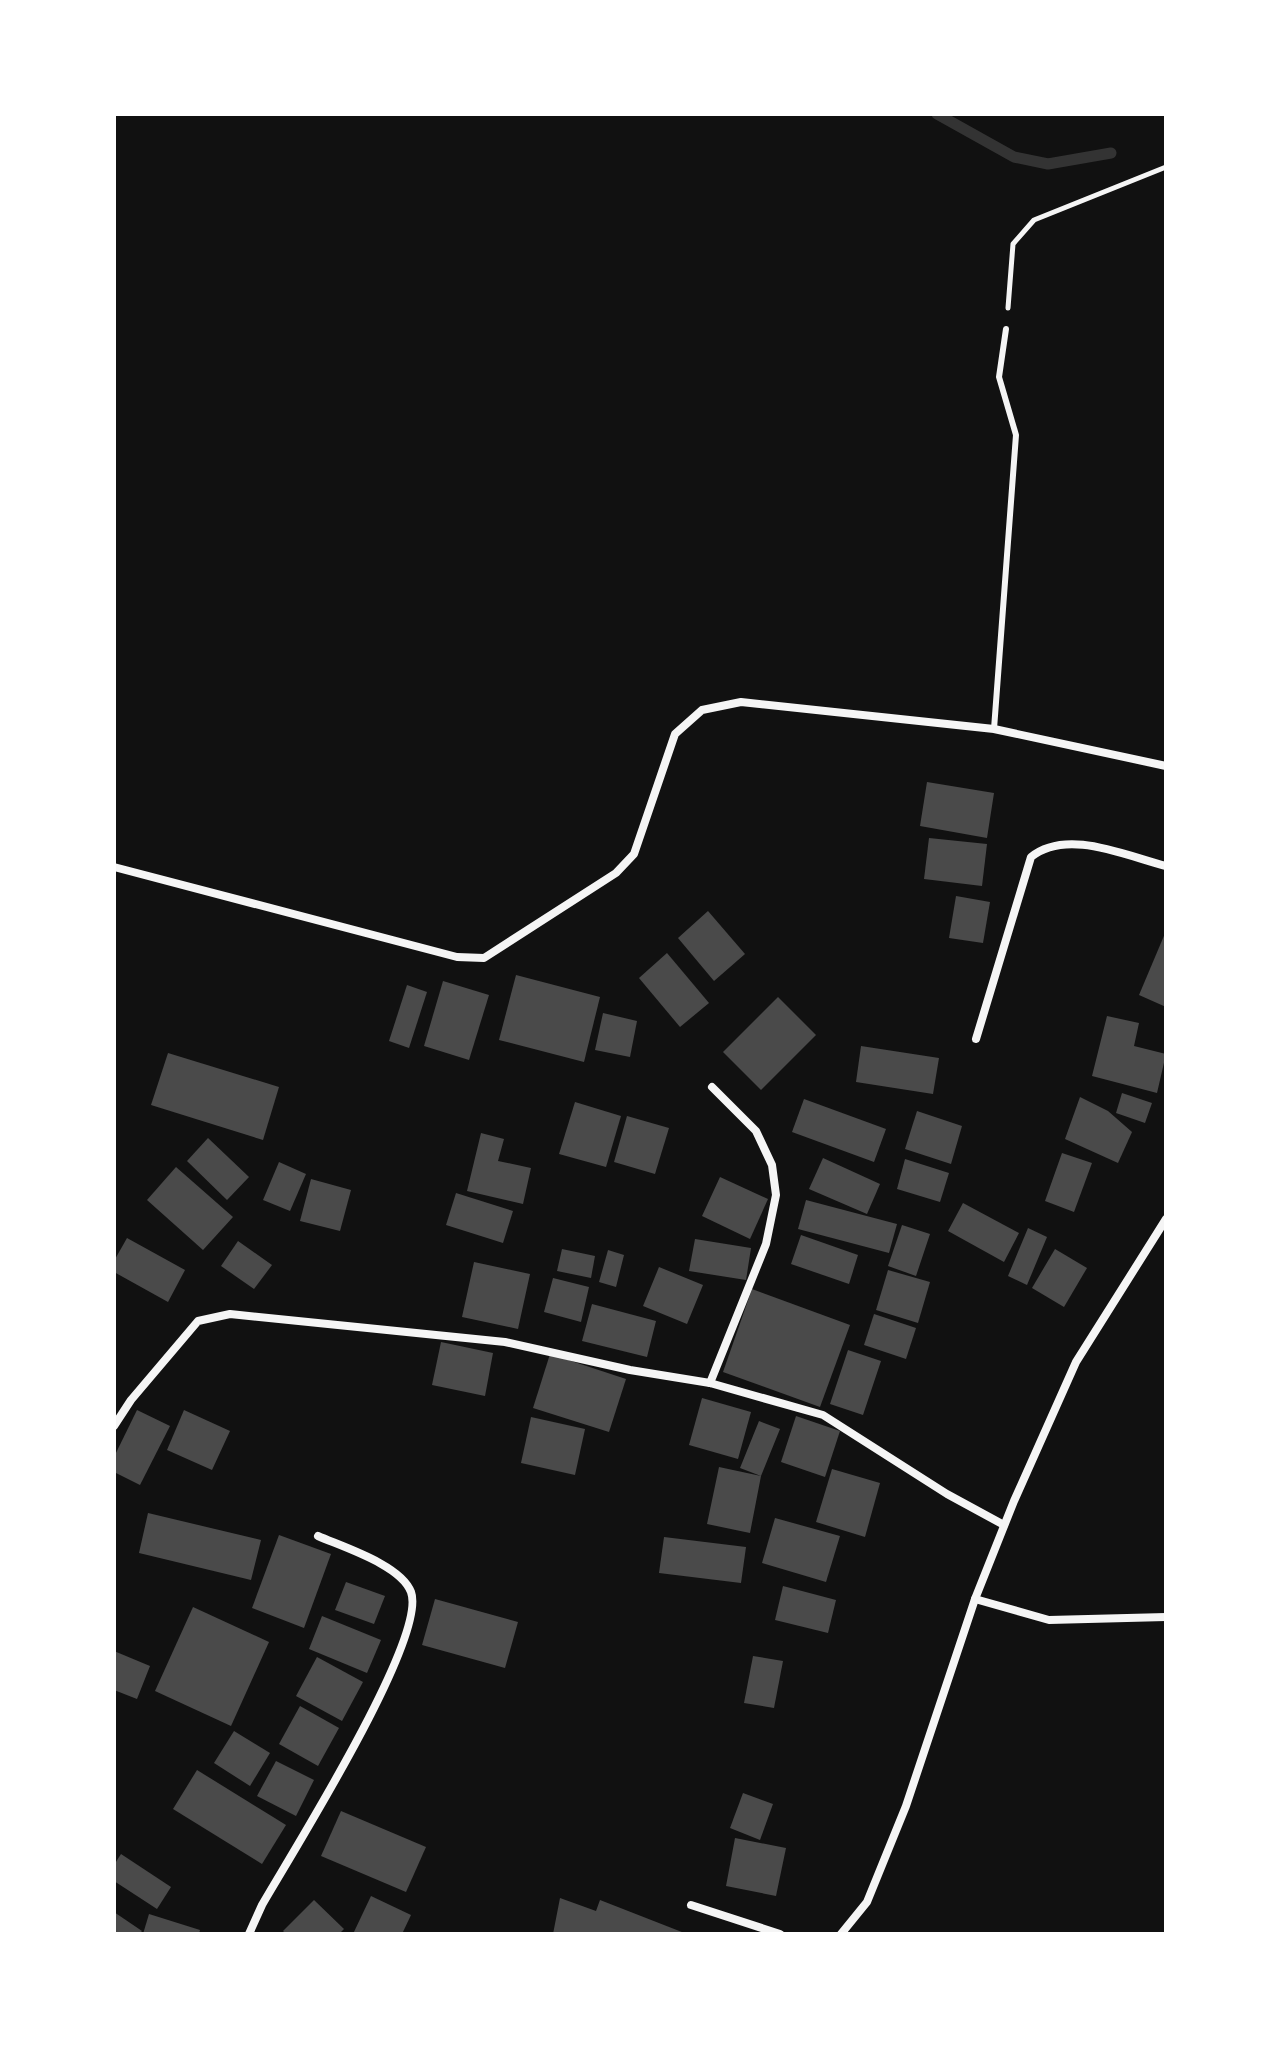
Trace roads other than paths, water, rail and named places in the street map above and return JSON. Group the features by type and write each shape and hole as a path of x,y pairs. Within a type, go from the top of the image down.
{"street":[{"path":"114,867 457,957 484,958 616,873 634,854 675,734 702,710 741,702 994,729 1166,766"},
{"path":"976,1039 1031,857 1054,844 1074,843 1166,866"},
{"path":"710,1383 766,1244 776,1195 772,1165 756,1131 712,1087"},
{"path":"841,1934 867,1902 906,1806 975,1599 1076,1362 1166,1219"},
{"path":"114,1426 131,1400 198,1321 230,1314 505,1342 630,1370 710,1383 823,1415 947,1494 1004,1525"},
{"path":"249,1934 262,1905 374,1710 410,1619 412,1594 402,1579 373,1560 318,1536"},
{"path":"975,1599 1049,1620 1166,1617"},
{"path":"691,1905 780,1934"}],"lane":[{"path":"994,729 1016,435 999,377 1006,329"}],"waterway":[{"path":"937,114 1014,157 1048,164 1111,153"}]}
